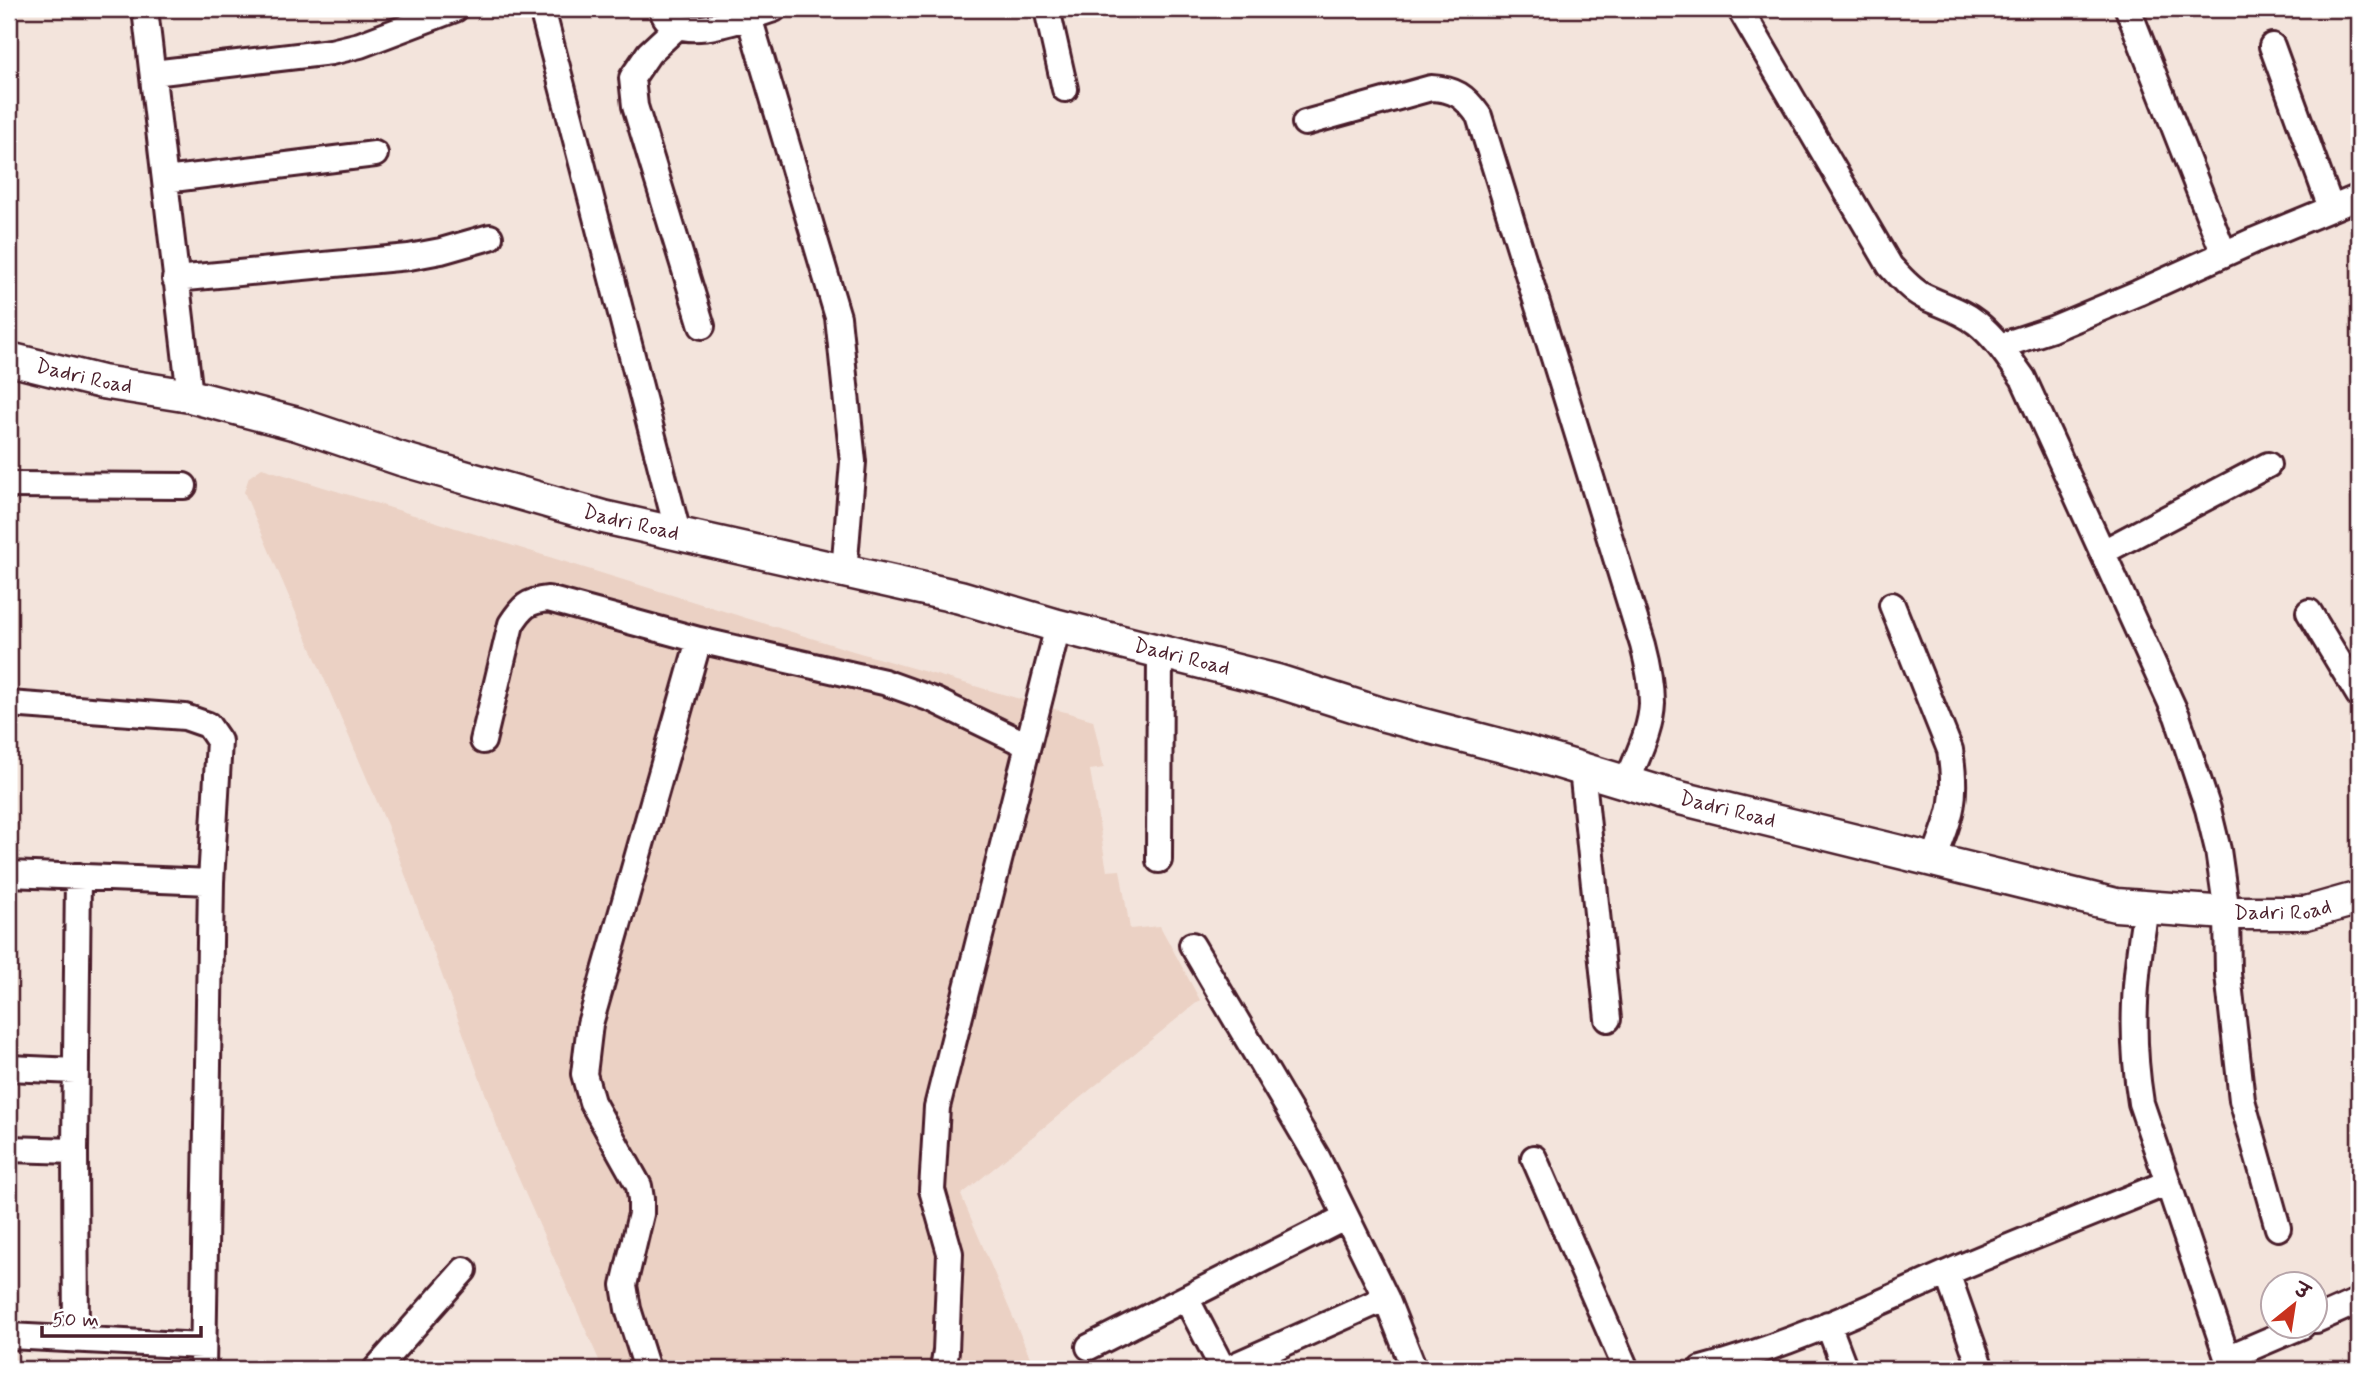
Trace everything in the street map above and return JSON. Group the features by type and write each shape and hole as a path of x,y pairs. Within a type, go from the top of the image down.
{"main road":[{"name":"Dadri Road","path":"9,359 102,382 190,396 297,424 552,502 960,597 1059,626 1278,681 1381,714 1668,795 2116,905 2227,913 2306,913 2359,898"}],"street":[{"path":"145,9 190,396"},
{"path":"153,73 341,50 455,9"},
{"path":"542,9 677,533"},
{"path":"702,326 635,106 632,78 669,18 693,30 774,9"},
{"path":"1047,9 1065,89"},
{"path":"1740,9 1890,266 1922,296 1948,305 1976,322 2000,346 2023,378 2177,716 2213,829 2227,913 2228,974 2242,1100 2278,1228"},
{"path":"2128,9 2224,254"},
{"path":"749,17 838,317 853,462 844,572"},
{"path":"2272,46 2331,208"},
{"path":"1305,123 1431,88 1447,89 1468,100 1479,116 1650,674 1652,705 1649,725 1627,783"},
{"path":"165,180 375,155"},
{"path":"2000,346 2052,329 2359,197"},
{"path":"175,279 409,257 490,237"},
{"path":"2103,552 2268,465"},
{"path":"9,485 184,486"},
{"path":"483,741 511,624 520,610 532,600 548,599 699,640 884,681 934,700 1027,745"},
{"path":"1892,606 1950,750 1953,767 1954,803 1933,861"},
{"path":"2309,612 2359,695"},
{"path":"943,1369 950,1253 932,1190 937,1107 1059,626"},
{"path":"648,1369 628,1309 624,1285 641,1214 639,1186 592,1102 584,1074 590,1024 699,640"},
{"path":"1159,860 1160,652"},
{"path":"9,704 185,716 208,725 219,741 211,882 202,1358 76,1340 9,1336"},
{"path":"1581,769 1608,1019"},
{"path":"9,874 211,882"},
{"path":"76,1340 75,1071 78,876"},
{"path":"2146,909 2137,960 2133,1010 2135,1061 2141,1104 2229,1363 2273,1340"},
{"path":"1192,945 1317,1157 1386,1298 1414,1369"},
{"path":"9,1068 75,1071"},
{"path":"9,1149 75,1151"},
{"path":"1534,1158 1626,1369"},
{"path":"1701,1369 1828,1324 2167,1183"},
{"path":"1089,1347 1346,1217"},
{"path":"376,1369 464,1270"},
{"path":"1947,1273 1982,1369"},
{"path":"1186,1298 1225,1369 1386,1298"},
{"path":"2330,1314 2359,1301"},
{"path":"1828,1324 1845,1369"}],"shaded area":[{"path":"262,468 853,651 1093,720 1104,768 1090,770 1107,871 1120,870 1130,929 1160,926 1200,1000 961,1195 1035,1369 603,1369 506,1150 387,825 244,492 249,477"}]}
